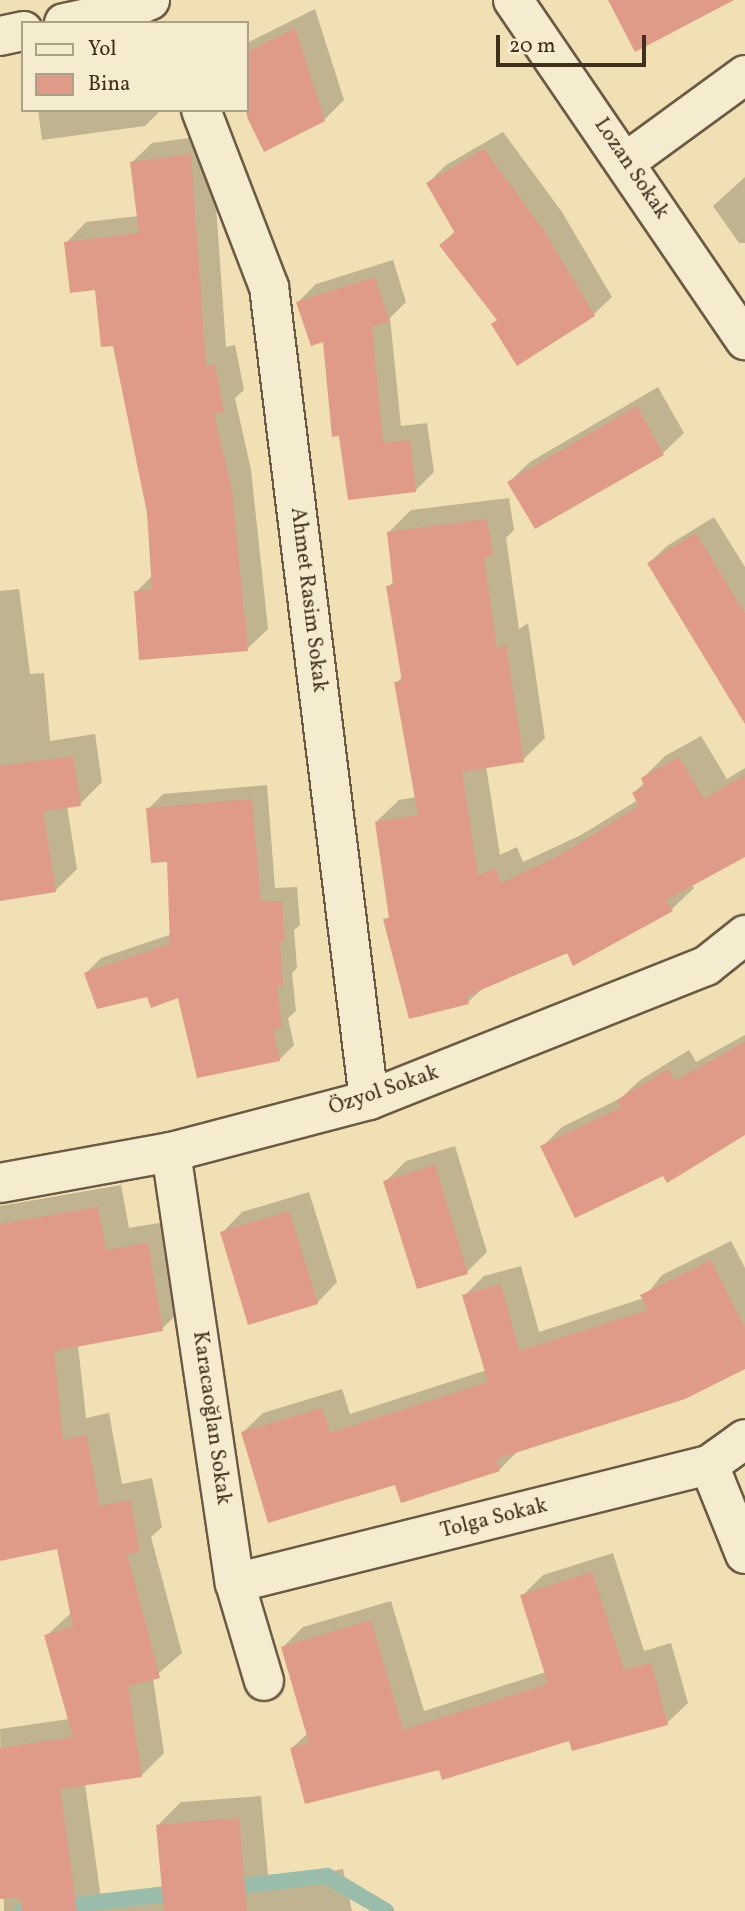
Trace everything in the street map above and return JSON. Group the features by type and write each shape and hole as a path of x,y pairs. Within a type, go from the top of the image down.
{"street":[{"name":"Lozan Sokak","path":"513,0 627,161 745,340"},
{"path":"71,21 136,3 164,21"},
{"path":"0,36 21,31"},
{"path":"627,161 745,75"},
{"name":"Ahmet Rasim Sokak","path":"202,112 269,287 369,1100"},
{"name":"Özyol Sokak","path":"0,1183 172,1152 369,1100 706,966 745,935"},
{"name":"Karacaoğlan Sokak","path":"172,1152 235,1583 264,1681"},
{"name":"Tolga Sokak","path":"235,1583 709,1465 745,1439"},
{"path":"709,1465 745,1554"}],"building":[{"path":"608,0 734,0 635,52"},
{"path":"295,28 325,121 264,152 247,117 248,52"},
{"path":"484,149 544,231 595,316 517,366 491,324 497,320 439,245 455,233 426,183"},
{"path":"191,154 206,366 215,364 224,412 214,414 232,491 248,651 139,660 134,591 152,590 147,513 113,346 101,347 95,290 70,293 64,242 139,233 130,162"},
{"path":"375,277 389,321 372,327 383,443 410,440 416,492 348,500 339,436 332,437 323,342 311,346 296,302"},
{"path":"637,406 664,455 535,529 507,482"},
{"path":"487,519 493,554 484,559 497,649 506,644 524,762 462,772 478,876 495,868 501,883 557,857 639,806 632,793 644,786 641,778 679,757 704,799 745,775 745,857 666,900 673,911 573,966 567,953 467,996 469,1004 409,1019 383,919 389,918 375,822 418,815 394,682 402,681 386,586 393,585 387,532"},
{"path":"696,533 745,614 745,724 647,563"},
{"path":"73,756 81,806 43,811 56,892 0,901 0,766"},
{"path":"252,799 261,902 282,901 285,941 280,942 283,985 277,985 282,1028 273,1029 280,1061 197,1078 178,998 151,1008 147,997 97,1009 84,973 170,944 167,862 151,863 146,808"},
{"path":"745,1042 745,1135 667,1183 663,1176 575,1218 540,1146 622,1107 617,1100 668,1069 675,1081"},
{"path":"435,1165 468,1274 417,1289 383,1181"},
{"path":"98,1207 106,1250 148,1243 163,1331 54,1351 63,1440 87,1435 99,1506 130,1500 140,1551 127,1554 160,1678 128,1686 142,1777 60,1789 77,1911 22,1911 20,1897 0,1899 0,1748 73,1737 44,1635 73,1627 57,1549 0,1561 0,1224"},
{"path":"289,1211 318,1304 248,1325 220,1232"},
{"path":"711,1260 745,1328 745,1369 685,1399 496,1459 500,1471 401,1503 395,1485 268,1523 241,1432 322,1408 330,1433 488,1382 462,1295 501,1284 519,1351 648,1310 640,1295"},
{"path":"592,1572 624,1670 651,1663 668,1725 572,1751 569,1741 442,1780 439,1770 305,1804 290,1748 309,1743 281,1647 371,1620 403,1730 548,1684 520,1595"},
{"path":"239,1818 247,1911 164,1911 156,1825"}],"waterway":[{"path":"224,1888 327,1876 386,1911"},
{"path":"22,1911 184,1892"}]}
